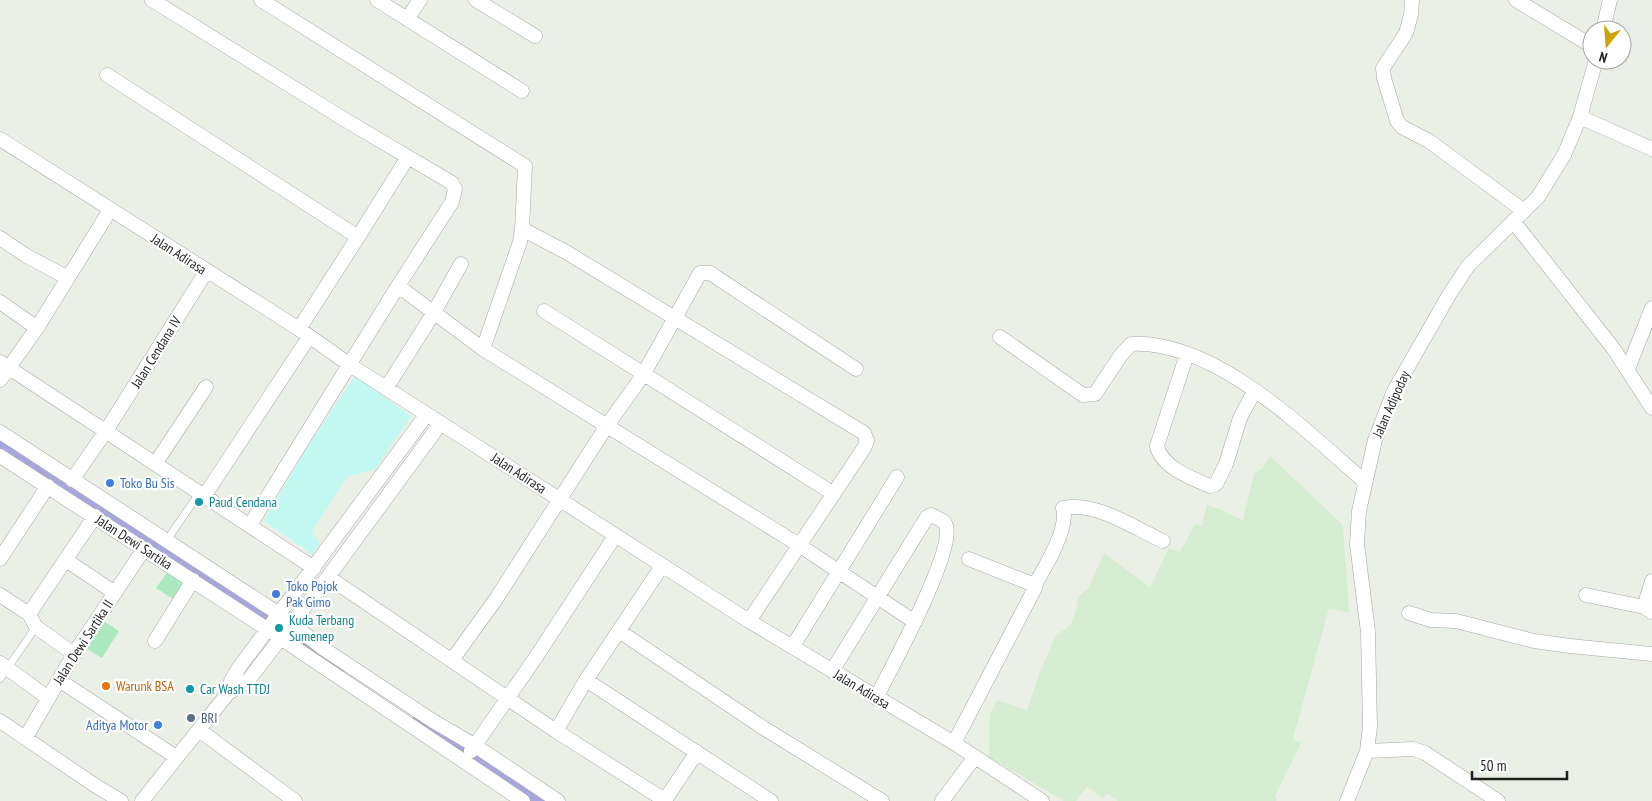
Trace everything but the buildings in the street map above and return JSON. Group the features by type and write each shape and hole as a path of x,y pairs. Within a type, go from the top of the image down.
{"street":[{"path":"152,0 452,184 455,189 452,202 250,525"},
{"path":"261,0 525,166 522,229 497,312 483,349"},
{"path":"377,0 522,91"},
{"path":"407,20 420,0"},
{"path":"476,0 535,36"},
{"path":"1412,0 1411,15 1406,33 1384,68 1384,78 1397,120 1402,126 1429,141 1524,211"},
{"path":"1516,0 1582,40"},
{"path":"1605,20 1610,0"},
{"name":"Jalan Adipoday","path":"1347,801 1366,751 1370,727 1368,632 1358,544 1359,511 1364,481 1375,440 1394,391 1420,344 1468,266 1538,197 1564,155 1580,117 1593,70"},
{"path":"107,76 358,237"},
{"path":"1580,117 1652,148"},
{"name":"Jalan Adirasa","path":"0,139 304,333 350,365 386,386 749,622 793,646 876,698 954,743 1042,801"},
{"path":"202,493 304,333 358,237 408,157"},
{"path":"0,380 4,365 37,328 110,210"},
{"path":"1513,221 1628,369 1652,408"},
{"path":"522,229 566,252 673,319 864,433 866,438 865,445 749,622"},
{"path":"0,238 24,255 68,278"},
{"path":"386,386 433,314 461,264"},
{"path":"452,660 496,599 606,427 643,375 698,276 705,271 856,369"},
{"name":"Jalan Cendana IV","path":"72,480 106,431 206,272"},
{"path":"398,286 433,314 483,349 799,545 915,622"},
{"path":"0,302 37,328"},
{"path":"1628,369 1652,308"},
{"path":"544,311 834,494"},
{"path":"1000,337 1084,395 1094,394 1131,344 1161,346 1187,354 1232,373 1254,392 1303,428 1364,481"},
{"path":"1187,354 1157,446 1161,457 1188,477 1210,486 1216,484 1226,464 1240,418 1254,392"},
{"path":"4,365 314,568"},
{"path":"155,464 206,387"},
{"path":"229,692 231,680 238,669 428,414"},
{"path":"144,800 229,692 241,686 250,678 328,577 441,423"},
{"path":"0,432 279,614 291,625 432,721 558,801"},
{"name":"Jalan Dewi Sartika","path":"0,456 193,580 465,760 514,799"},
{"path":"793,646 897,477"},
{"path":"0,559 48,486"},
{"path":"954,743 1017,624 1034,586 1043,572 1063,523 1063,508 1081,506 1110,516 1163,542"},
{"path":"832,671 927,517 931,515 943,521 947,528 944,548 933,581 915,622 876,698"},
{"path":"29,614 95,516"},
{"path":"465,760 615,536"},
{"name":"Jalan Dewi Sartika II","path":"26,737 74,654 144,549"},
{"path":"969,559 1034,586"},
{"path":"66,560 115,593"},
{"path":"556,731 586,680 662,566"},
{"path":"328,577 556,731 666,800 697,752"},
{"path":"155,641 193,580"},
{"path":"1586,595 1648,609 1652,581"},
{"path":"0,595 29,614 36,627 74,654"},
{"path":"1409,613 1431,620 1456,621 1534,640 1652,654"},
{"path":"619,631 765,728 882,801"},
{"path":"2,670 48,698"},
{"path":"59,680 176,757"},
{"path":"586,680 771,801"},
{"path":"0,721 121,801"},
{"path":"198,730 295,801"},
{"path":"1366,751 1413,749 1425,753 1498,801"},
{"path":"942,801 975,757"}],"lane":[{"path":"167,540 202,493"},
{"path":"2,670 36,627"}],"green space":[{"path":"1270,456 1343,525 1349,613 1329,608 1293,739 1301,743 1275,796 1277,801 1118,801 1107,793 1103,798 1087,787 1076,801 1064,801 989,757 990,714 997,700 1027,710 1041,669 1056,636 1071,624 1078,597 1089,587 1104,553 1150,587 1169,548 1180,552 1195,524 1202,526 1207,504 1243,520 1254,473 1262,469"},
{"path":"169,570 187,583 176,601 156,588"},
{"path":"102,620 119,631 102,658 84,647"}],"shaded area":[{"path":"355,376 411,416 375,469 347,477 312,531 320,544 312,554 264,521 306,449"}],"waterway":[{"path":"0,446 267,617"},
{"path":"292,635 336,664"},
{"path":"423,721 543,801"}],"place":[{"name":"Toko Bu Sis","path":"110,483"},
{"name":"Paud Cendana","path":"199,502"},
{"name":"Toko Pojok Pak Gimo","path":"276,594"},
{"name":"Kuda Terbang Sumenep","path":"279,628"},
{"name":"Warunk BSA","path":"106,686"},
{"name":"Car Wash TTDJ","path":"190,689"},
{"name":"BRI","path":"191,718"},
{"name":"Aditya Motor","path":"158,725"}]}
